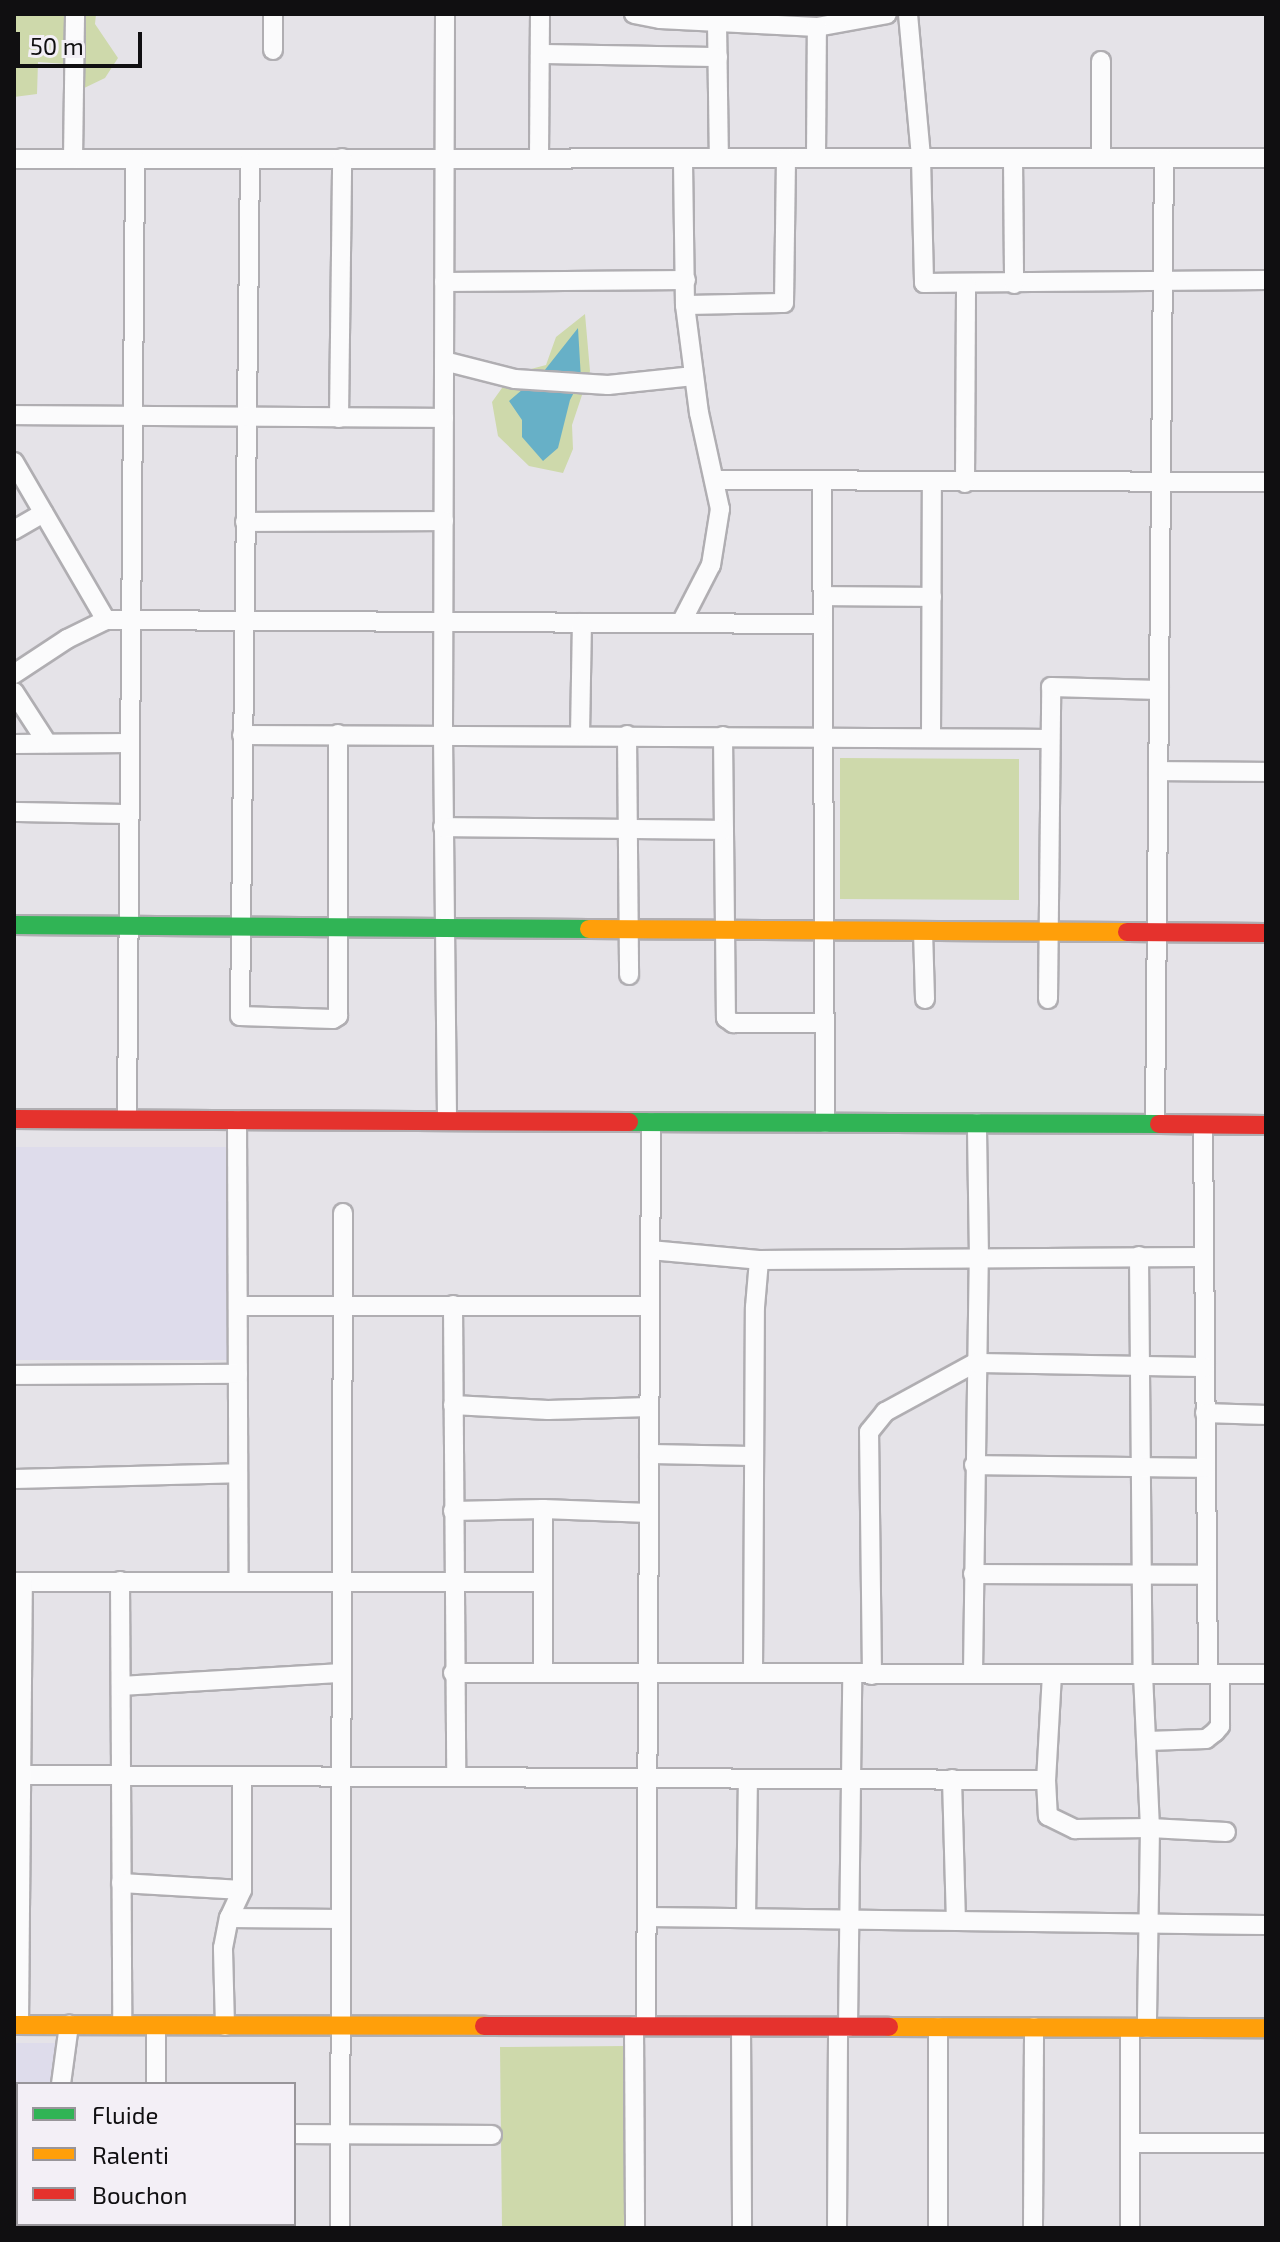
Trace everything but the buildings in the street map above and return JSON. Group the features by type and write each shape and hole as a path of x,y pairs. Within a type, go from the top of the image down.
{"street":[{"path":"73,159 75,14"},
{"path":"273,14 273,50"},
{"path":"445,14 443,928 447,1120"},
{"path":"539,158 540,14"},
{"path":"634,14 817,27 878,15"},
{"path":"908,14 921,158 921,276 924,283 1266,280"},
{"path":"717,22 719,158"},
{"path":"816,158 817,27"},
{"path":"540,54 718,57"},
{"path":"1101,61 1101,158"},
{"path":"339,418 342,158"},
{"path":"681,623 711,565 720,509 717,480 699,413 685,305 683,158"},
{"path":"685,305 784,303 786,158"},
{"path":"1013,158 1014,284"},
{"path":"1155,1124 1164,158"},
{"path":"14,159 1266,158"},
{"path":"127,1119 135,159"},
{"path":"250,159 240,1016 333,1019 340,1009 338,734"},
{"path":"444,282 686,280"},
{"path":"965,483 966,285"},
{"path":"444,361 515,379 608,385 694,376"},
{"path":"14,415 444,418"},
{"path":"14,462 106,620"},
{"path":"717,480 1266,482"},
{"path":"822,482 825,1123"},
{"path":"931,737 932,482"},
{"path":"14,530 44,513"},
{"path":"245,522 444,521"},
{"path":"823,596 932,597"},
{"path":"14,674 67,639 106,620 823,624"},
{"path":"580,735 582,623"},
{"path":"1048,999 1051,687 1159,690"},
{"path":"14,692 47,743"},
{"path":"242,735 1049,739"},
{"path":"627,735 629,975"},
{"path":"723,736 726,1018 733,1023 825,1023"},
{"path":"14,744 130,743"},
{"path":"1158,771 1266,772"},
{"path":"14,812 129,814"},
{"path":"443,827 724,830"},
{"path":"14,925 1266,933"},
{"path":"923,931 925,999"},
{"path":"14,1119 1266,1125"},
{"path":"237,1120 239,1581"},
{"path":"635,2228 640,2026 647,1917 651,1122"},
{"path":"973,1673 975,1363 979,1257 977,1123"},
{"path":"1147,1741 1206,1739 1220,1726 1207,1575 1203,1125"},
{"path":"340,2228 343,1213"},
{"path":"650,1250 759,1260 1204,1257"},
{"path":"1130,2228 1131,2143 1150,1828 1143,1674 1139,1256"},
{"path":"753,1673 759,1260"},
{"path":"453,1305 456,1777"},
{"path":"238,1306 650,1306"},
{"path":"872,1675 869,1432 885,1412 975,1363 1205,1367"},
{"path":"14,1375 238,1374"},
{"path":"453,1405 548,1410 649,1407"},
{"path":"1205,1413 1266,1415"},
{"path":"649,1454 754,1456"},
{"path":"974,1465 1206,1468"},
{"path":"14,1479 238,1473"},
{"path":"453,1511 543,1509 649,1513"},
{"path":"543,1509 543,1673"},
{"path":"973,1574 1207,1575"},
{"path":"120,1581 122,2025"},
{"path":"543,1582 19,1582 16,2025 1266,2028"},
{"path":"121,1686 342,1673"},
{"path":"453,1673 852,1676 973,1673 1266,1674"},
{"path":"1052,1674 1046,1780 1048,1816 1075,1829 1150,1828 1226,1832"},
{"path":"837,2228 849,1920 852,1676"},
{"path":"17,1775 1046,1780"},
{"path":"225,2026 223,1948 229,1918 242,1890 242,1777"},
{"path":"746,1918 748,1779"},
{"path":"952,1779 956,1921"},
{"path":"121,1883 242,1890"},
{"path":"647,1917 1266,1925"},
{"path":"229,1918 341,1919"},
{"path":"61,2082 69,2025"},
{"path":"156,2026 156,2082"},
{"path":"741,2027 742,2228"},
{"path":"938,2027 938,2228"},
{"path":"1033,2228 1034,2027"},
{"path":"296,2134 492,2135"},
{"path":"1131,2143 1266,2143"}],"shaded area":[{"path":"14,1147 227,1147 228,1360 14,1360"},
{"path":"14,2043 61,2043 61,2082 16,2082 14,2223"}],"green space":[{"path":"14,14 96,14 95,24 118,58 105,78 80,90 66,64 38,62 37,94 14,97"},
{"path":"585,314 590,371 572,425 573,449 563,473 529,466 498,436 492,402 512,374 546,365 556,337"},
{"path":"840,758 1019,759 1019,900 840,899"},
{"path":"627,2046 629,2228 502,2228 500,2047"}],"water":[{"path":"578,328 581,379 570,400 558,448 543,461 522,437 522,420 509,401 544,371"}],"traffic: fast":[{"path":"14,925 589,929"},
{"path":"629,1122 1159,1124"}],"traffic: slow":[{"path":"589,929 1127,932"},
{"path":"14,2025 484,2026"},
{"path":"889,2027 1266,2028"}],"traffic: jam":[{"path":"1127,932 1266,933"},
{"path":"14,1119 629,1122"},
{"path":"1159,1124 1266,1125"},
{"path":"484,2026 889,2027"}]}
